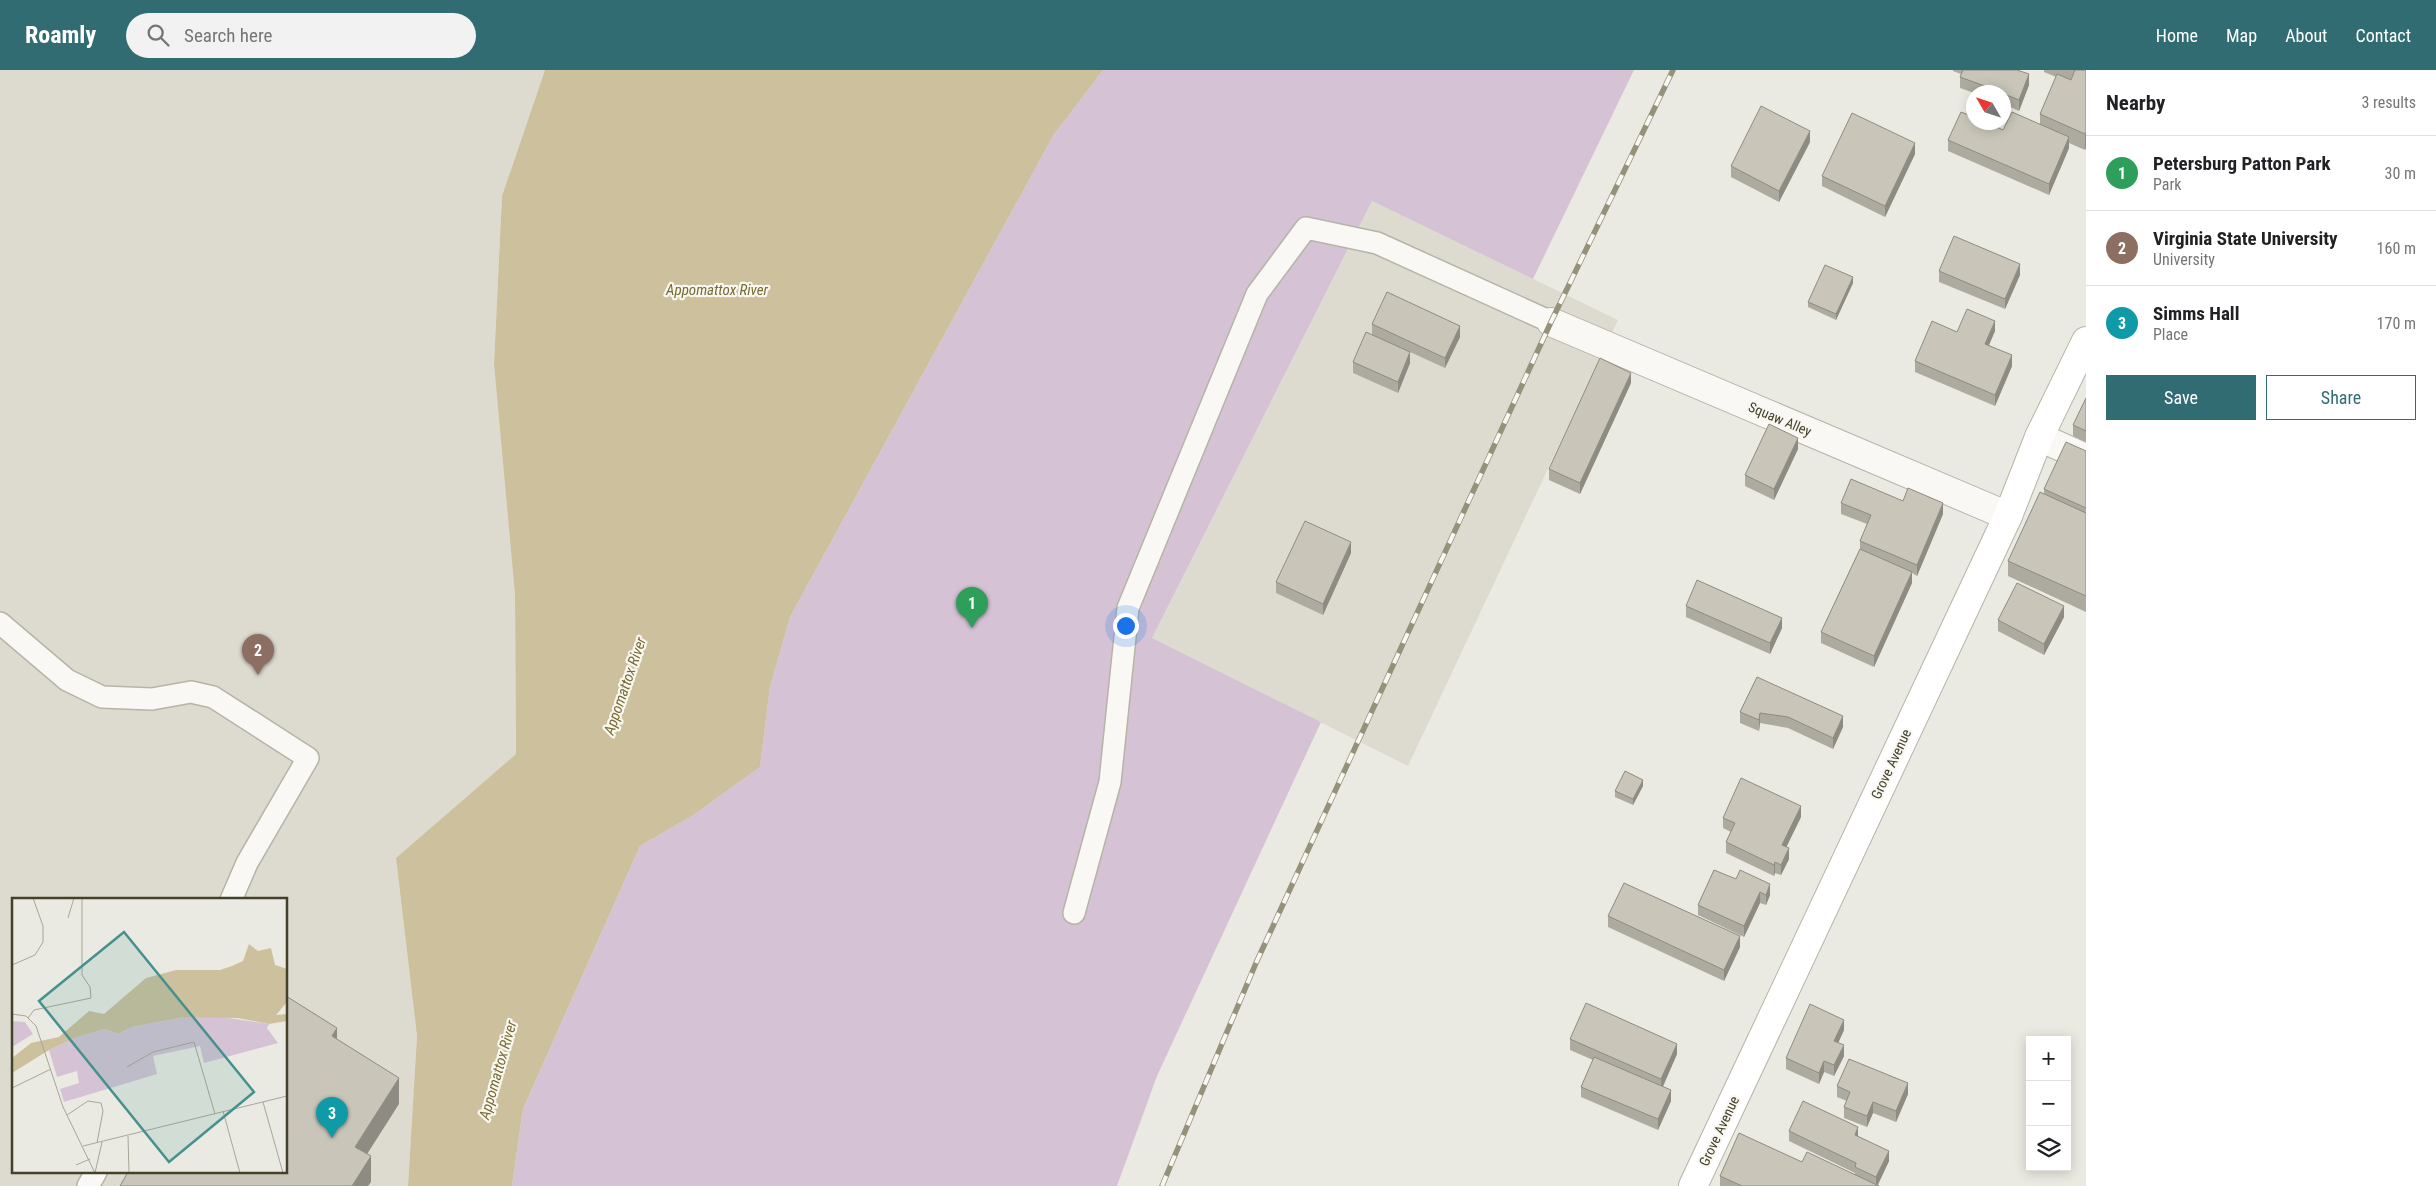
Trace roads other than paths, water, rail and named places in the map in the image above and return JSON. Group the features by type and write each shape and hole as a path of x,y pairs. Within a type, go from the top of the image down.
{"main road":[{"name":"Grove Avenue","path":"1693,1186 2008,516 2039,437 2086,340"}],"street":[{"name":"Squaw Alley","path":"1551,322 2008,516"},
{"path":"2039,437 2086,458"}],"lane":[{"path":"1074,913 1110,782 1128,608 1257,294 1306,228 1377,243 1551,322"},
{"path":"0,623 67,680 102,697 152,699 191,692 213,696 308,758 247,863 232,898"},
{"path":"88,1186 95,1174"}],"water":[{"name":"Appomattox River","path":"545,70 1103,70 1053,136 790,617 770,687 760,767 695,814 640,846 523,1109 512,1186 408,1186 417,1036 396,858 516,754 515,595 494,364 502,196"}],"railway":[{"path":"1162,1186 1256,963 1551,322 1673,70"}],"place":[{"name":"Petersburg Patton Park","path":"972,628"},
{"name":"Virginia State University","path":"258,675"},
{"name":"Simms Hall","path":"332,1138"}]}
